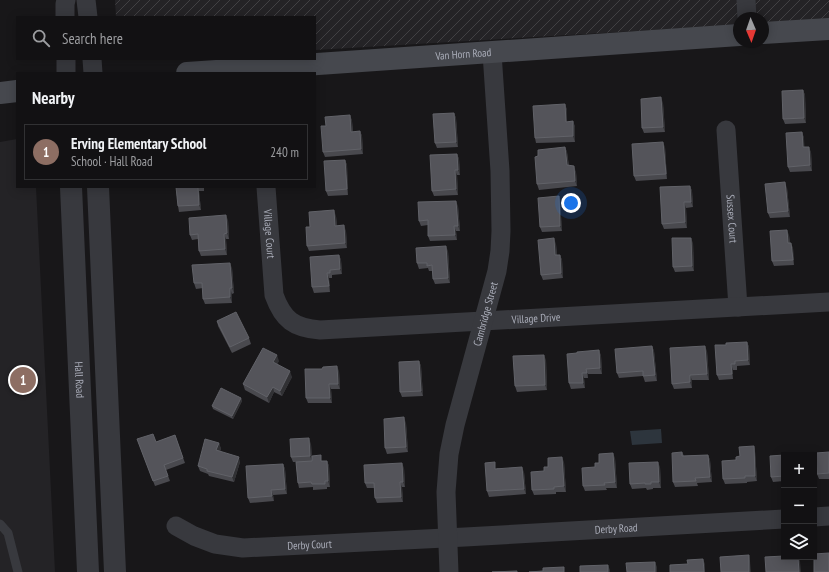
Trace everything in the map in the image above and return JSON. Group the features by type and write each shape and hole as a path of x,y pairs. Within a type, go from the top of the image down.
{"main road":[{"path":"769,33 829,29"},
{"name":"Van Horn Road","path":"201,72 733,35"},
{"path":"0,93 16,91"}],"street":[{"path":"65,16 66,0"},
{"path":"86,0 88,16"},
{"path":"746,0 747,12"},
{"name":"Cambridge Street","path":"449,572 446,492 449,454 455,425 497,271 500,251 500,171 492,52"},
{"path":"66,60 66,72"},
{"path":"92,60 93,72"},
{"name":"Sussex Court","path":"726,130 738,307"},
{"name":"Hall Road","path":"71,188 88,572"},
{"path":"98,188 115,572"},
{"name":"Village Court","path":"266,188 273,282"},
{"name":"Village Drive","path":"273,282 274,295 283,314 298,326 307,329 320,330 829,302"},
{"path":"817,517 829,516"},
{"name":"Derby Road","path":"447,538 781,519"},
{"name":"Derby Court","path":"176,526 194,536 215,544 243,548 447,538"}],"lane":[{"path":"0,524 8,533 18,572"}],"shaded area":[{"path":"115,0 829,0 829,19 769,23 769,12 733,12 733,25 316,50 316,16 116,16"},
{"path":"16,139 16,188 36,188 55,572 0,572 0,142"},
{"path":"661,429 662,443 632,445 630,431"}],"building":[{"path":"803,90 804,118 783,119 782,91"},
{"path":"661,97 663,127 642,128 641,99"},
{"path":"565,104 566,122 573,121 573,136 535,138 533,106"},
{"path":"454,113 456,142 435,143 433,114"},
{"path":"350,115 351,132 360,131 361,149 323,152 321,126 326,126 325,117"},
{"path":"802,132 803,147 809,147 810,165 788,167 786,133"},
{"path":"663,142 666,174 634,176 632,144"},
{"path":"565,147 567,165 574,166 575,181 537,184 535,157 538,156 538,150"},
{"path":"457,154 458,170 455,170 456,189 432,191 430,155"},
{"path":"345,160 347,189 326,191 324,161"},
{"path":"785,182 788,211 768,213 765,184"},
{"path":"690,186 691,202 684,202 685,222 662,224 660,187"},
{"path":"176,188 198,188 199,205 178,206"},
{"path":"559,196 560,226 540,227 538,198"},
{"path":"456,201 458,226 454,226 455,235 428,236 428,220 419,221 418,202"},
{"path":"334,210 335,226 344,225 345,243 307,246 306,227 310,227 309,212"},
{"path":"226,215 227,233 224,234 225,249 199,251 198,234 190,235 189,218"},
{"path":"787,230 788,243 791,243 793,260 772,261 770,231"},
{"path":"554,238 555,255 560,255 561,273 541,275 538,240"},
{"path":"672,238 691,238 692,266 673,267"},
{"path":"446,246 448,278 433,279 432,265 427,266 427,263 417,263 416,248"},
{"path":"339,255 340,269 330,270 330,273 327,273 329,286 312,287 310,257"},
{"path":"230,263 232,288 230,288 230,297 203,299 202,283 194,283 192,265"},
{"path":"236,312 249,338 230,347 217,321"},
{"path":"747,342 748,360 735,361 735,364 731,364 732,374 717,375 715,345"},
{"path":"652,346 655,375 643,376 643,371 617,373 615,349"},
{"path":"705,346 707,374 690,375 690,382 672,384 670,348"},
{"path":"263,348 277,355 273,362 290,371 280,391 273,387 267,397 243,384"},
{"path":"599,350 600,368 586,369 587,373 582,373 583,383 569,383 567,354"},
{"path":"544,355 545,385 515,386 513,356"},
{"path":"419,361 421,391 400,392 399,362"},
{"path":"337,366 338,384 329,384 330,398 306,398 305,369 322,369 323,367"},
{"path":"221,388 241,398 232,416 212,406"},
{"path":"404,417 406,447 385,448 384,419"},
{"path":"153,434 156,442 175,435 183,458 164,465 168,476 153,481 137,439"},
{"path":"309,438 310,456 291,457 290,439"},
{"path":"205,439 219,443 216,450 239,457 232,477 207,471 207,469 198,466"},
{"path":"754,446 755,476 723,479 722,461 736,460 736,457 740,456 739,447"},
{"path":"682,452 682,456 708,455 710,477 695,478 696,481 673,482 672,453"},
{"path":"829,452 829,473 817,474 817,453"},
{"path":"613,453 615,482 604,483 605,485 583,486 582,468 595,467 595,463 599,463 599,454"},
{"path":"321,455 321,461 327,461 328,481 325,481 325,484 312,484 311,482 298,483 296,462 312,461 312,456"},
{"path":"781,455 781,476 771,477 770,456"},
{"path":"562,457 564,486 554,487 554,489 532,490 531,472 544,471 544,467 548,467 548,458"},
{"path":"495,462 495,469 522,467 524,489 487,491 485,463"},
{"path":"658,462 659,482 651,482 651,484 630,484 629,463"},
{"path":"402,463 403,482 400,482 401,497 375,498 374,483 365,483 364,465"},
{"path":"283,464 285,489 271,490 272,496 248,498 246,466"},
{"path":"829,553 829,572 814,572 814,560 817,560 817,554"},
{"path":"749,555 749,572 721,572 720,557"},
{"path":"781,556 781,560 798,560 799,572 766,572 765,557"},
{"path":"703,559 704,572 670,572 670,565 688,564 687,560"},
{"path":"655,562 655,572 627,572 626,563"},
{"path":"608,565 608,572 580,572 580,566"},
{"path":"564,567 564,572 529,572 543,571 543,568"},
{"path":"517,571 517,572 492,572"}],"place":[{"name":"Erving Elementary School","path":"23,380"}]}
